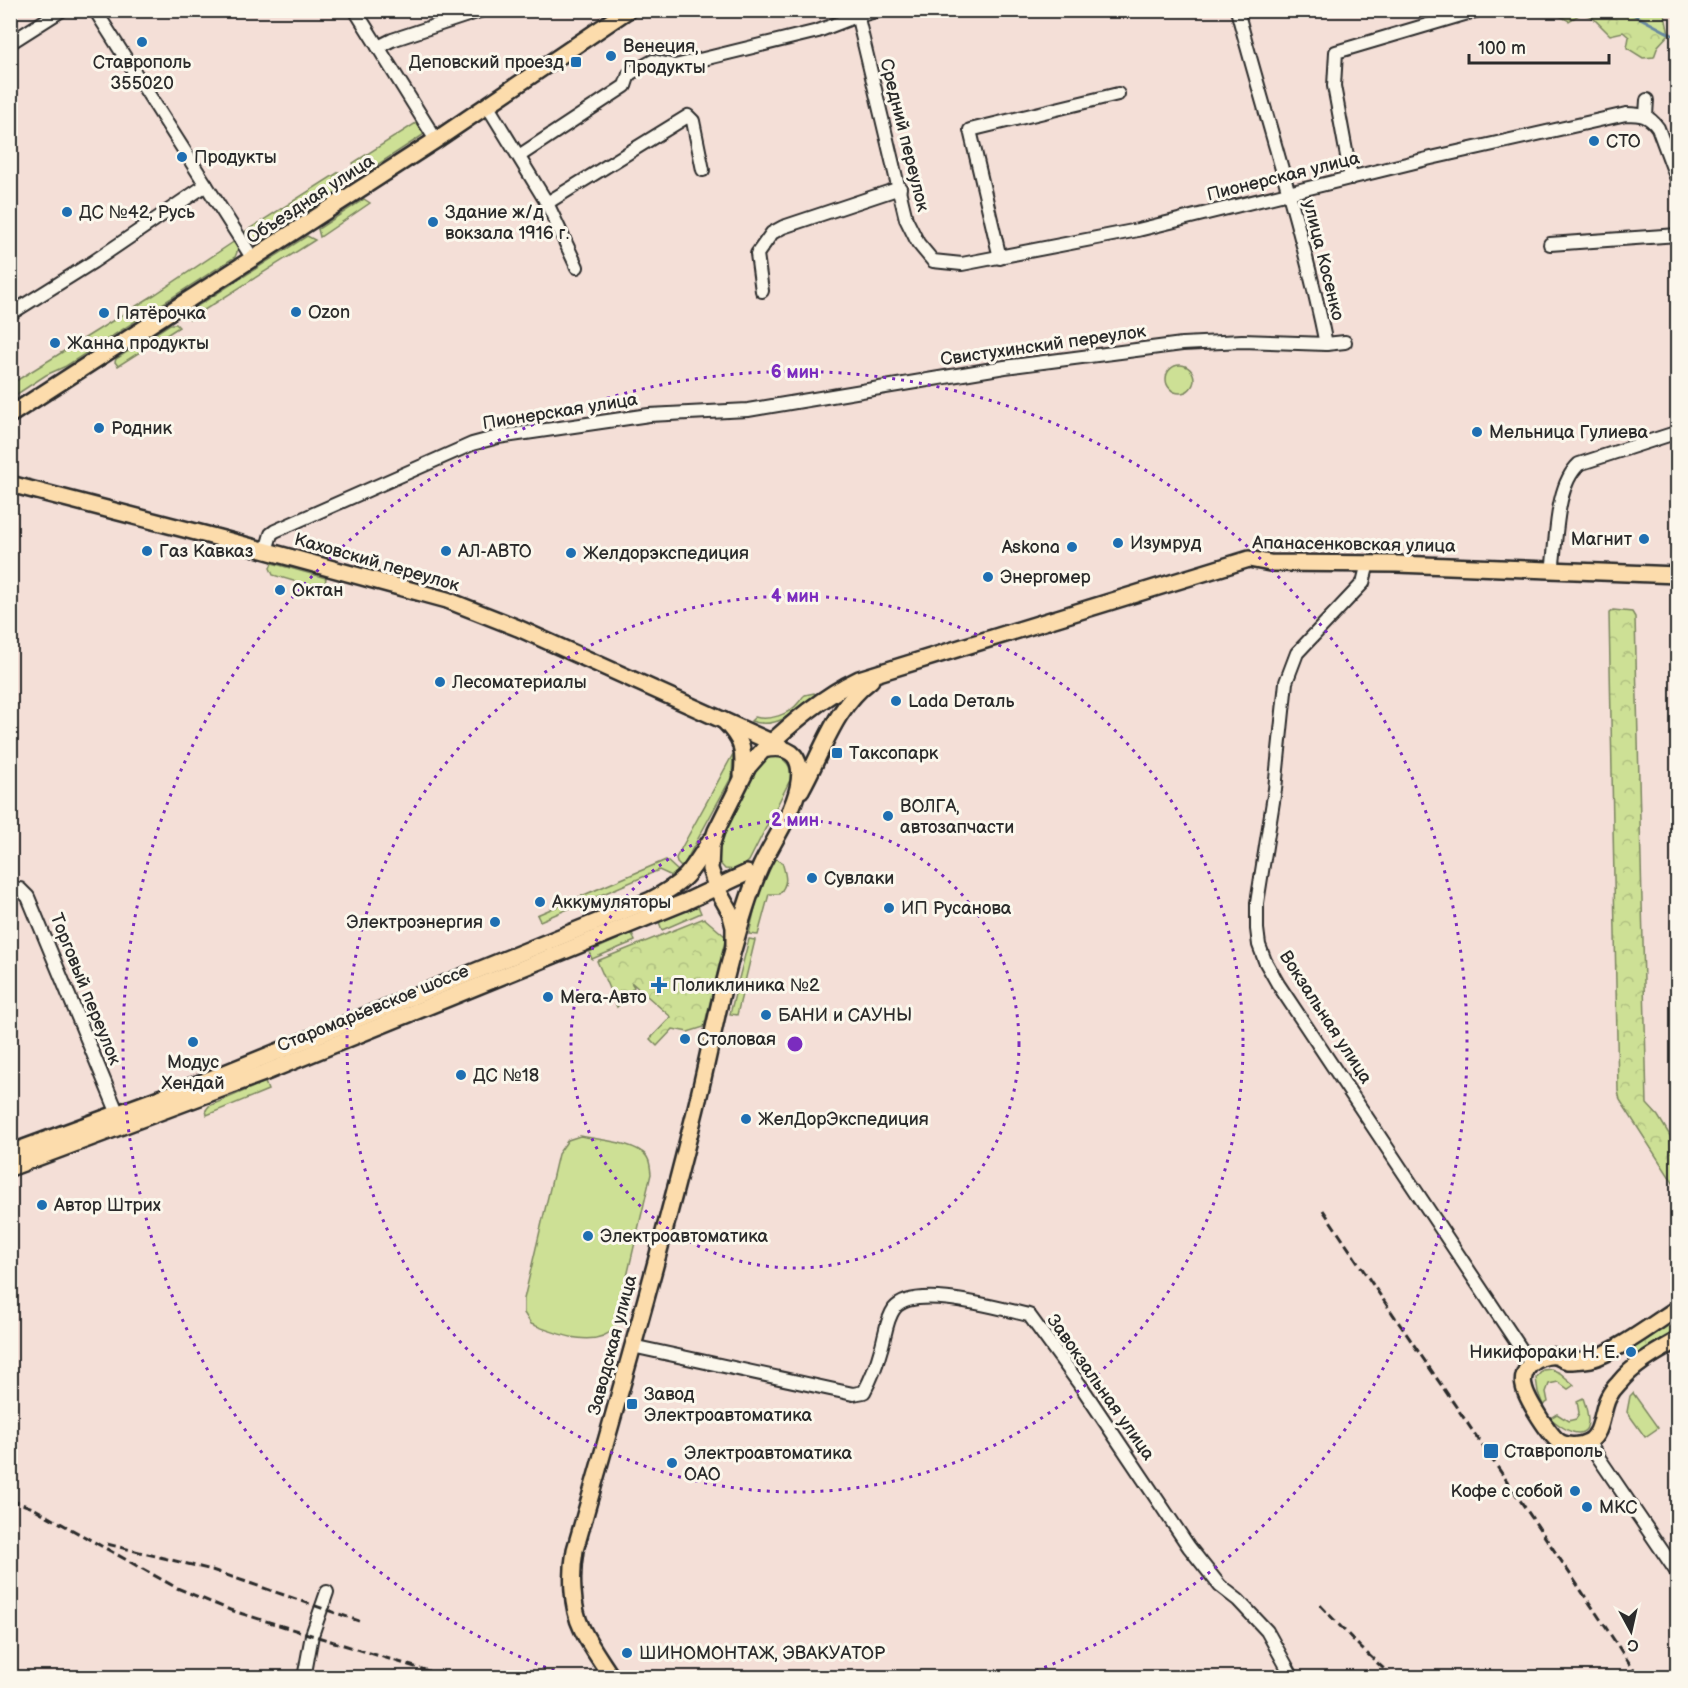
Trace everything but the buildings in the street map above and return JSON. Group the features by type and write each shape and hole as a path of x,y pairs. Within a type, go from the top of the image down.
{"main road":[{"name":"Объездная улица","path":"10,415 436,140 628,10"},
{"name":"Каховский переулок","path":"10,484 447,600 518,628 744,728 768,746 791,752 800,766 795,799"},
{"name":"Апанасенковская улица","path":"884,672 1249,560 1270,563 1368,563 1677,575"},
{"path":"734,946 734,927 730,912 717,889 710,869 710,853 716,831 748,767 797,720 846,685 884,672"},
{"path":"734,946 760,869 842,709 858,690 884,672"},
{"path":"720,717 732,729 742,746 742,779"},
{"path":"744,728 776,728 797,720"},
{"name":"Старомарьевское шоссе","path":"10,1153 218,1076 651,900 672,889 686,878 716,831"},
{"name":"Старомарьевское шоссе","path":"10,1168 242,1082 717,889 756,867 771,847"},
{"path":"710,853 718,869 723,872 737,876 747,873"},
{"path":"697,897 716,898 730,912"},
{"name":"Заводская улица","path":"612,1677 581,1628 571,1571 693,1120 734,946"},
{"path":"1677,1308 1621,1344 1592,1358 1565,1361 1557,1356 1548,1356 1531,1364 1524,1377 1524,1387 1554,1437 1570,1446 1588,1442 1600,1427 1608,1398 1624,1377 1636,1366 1677,1340"}],"street":[{"path":"11,41 62,10"},
{"path":"94,10 253,259"},
{"path":"355,10 436,140"},
{"path":"378,47 392,40 483,10"},
{"path":"519,156 625,86 629,74 653,61 675,66 818,31 857,13 880,10"},
{"name":"улица Косенко","path":"1237,10 1290,192 1312,275 1326,344"},
{"path":"1351,178 1334,86 1336,52 1478,10"},
{"name":"Средний переулок","path":"857,13 906,219 918,243 933,261"},
{"path":"1000,258 970,130 1119,94"},
{"path":"1647,100 1643,115 1658,128 1677,182"},
{"path":"487,105 547,203 576,267"},
{"name":"Пионерская улица","path":"933,261 962,264 1138,230 1613,117 1643,115"},
{"path":"547,203 688,116 693,121 703,170"},
{"path":"10,314 93,262 206,185"},
{"path":"762,291 757,254 772,233 783,227 900,188"},
{"path":"1550,244 1677,235"},
{"name":"Свистухинский переулок","path":"748,410 1005,367 1182,344 1242,341 1326,344 1345,342"},
{"name":"Пионерская улица","path":"266,551 271,534 275,531 472,444 498,437 649,415 748,410"},
{"path":"1552,571 1562,498 1573,470 1580,464 1677,432"},
{"name":"Вокзальная улица","path":"1368,563 1363,583 1297,652 1286,682 1275,789 1257,903 1259,945 1278,984 1531,1364"},
{"name":"Торговый переулок","path":"10,889 20,889 28,897 118,1114"},
{"name":"Завокзальная улица","path":"632,1346 854,1394 864,1392 882,1349 894,1309 905,1301 920,1297 957,1300 1029,1315 1083,1389 1189,1547 1220,1586 1238,1600 1267,1631 1293,1677"},
{"path":"1588,1442 1677,1574"},
{"path":"304,1677 312,1635 327,1592"}],"green space":[{"path":"1550,11 1664,11 1669,34 1658,46 1654,57 1643,58 1627,48 1629,37 1623,32 1610,35 1592,17 1582,13 1569,21"},
{"path":"416,123 424,132 423,135 365,173 356,171 353,163"},
{"path":"339,172 345,179 339,191 262,241 247,236 246,231"},
{"path":"364,199 370,203 320,237 318,229"},
{"path":"307,236 315,240 190,319 188,312"},
{"path":"235,241 238,249 235,257 66,366 46,375 11,398 11,384 154,295"},
{"path":"170,324 176,324 179,327 118,366 115,362 116,359"},
{"path":"1180,365 1190,369 1194,379 1190,389 1180,393 1170,389 1166,379 1170,369"},
{"path":"272,563 326,578 325,584 317,588 273,575 270,568"},
{"path":"1613,610 1632,612 1635,617 1647,1104 1658,1116 1677,1147 1677,1189 1620,1100 1618,1091 1609,613"},
{"path":"814,693 816,695 801,707 778,721 761,723 751,721 755,717 766,718 784,714 795,707 805,695"},
{"path":"733,754 732,776 682,868 676,858"},
{"path":"778,756 789,766 790,780 749,861 739,870 725,869 717,860 718,845 759,765 769,757"},
{"path":"666,860 678,871 672,876 659,870 540,921 537,915"},
{"path":"772,860 782,862 785,875 784,886 779,894 769,894 758,935 749,934 761,881"},
{"path":"698,906 701,913 662,930 659,922"},
{"path":"704,918 726,937 704,1027 688,1032 673,1029 657,1046 650,1039 671,1017 631,982 634,987 617,1007 597,961"},
{"path":"632,933 635,941 592,959 589,952"},
{"path":"749,939 755,940 737,1015 730,1014"},
{"path":"265,1082 268,1090 207,1115 206,1110 209,1106"},
{"name":"Электроавтоматика","path":"580,1136 612,1141 642,1152 647,1156 651,1174 615,1328 606,1335 586,1339 563,1335 531,1324 524,1313 524,1299 558,1154 568,1140"},
{"path":"1677,1314 1677,1334 1639,1359 1629,1344"},
{"path":"1551,1369 1560,1373 1574,1385 1568,1389 1558,1382 1549,1384 1546,1392 1548,1402 1543,1405 1536,1378 1543,1370"},
{"path":"1633,1393 1658,1428 1645,1437 1627,1412 1630,1396"},
{"path":"1583,1398 1588,1421 1583,1432 1569,1431 1550,1418 1557,1414 1568,1421 1576,1419 1579,1413 1577,1401"}],"waterway":[{"path":"1625,10 1678,38"}],"railway":[{"path":"1323,1210 1639,1678"},
{"path":"10,1500 33,1508 177,1588 230,1610 451,1678"},
{"path":"107,1544 212,1570 359,1621"},
{"path":"1320,1605 1361,1648 1394,1678"}],"place":[{"name":"Ставрополь 355020","path":"142,42"},
{"name":"Венеция, Продукты","path":"611,56"},
{"name":"Деповский проезд","path":"576,62"},
{"name":"СТО","path":"1594,141"},
{"name":"Продукты","path":"182,157"},
{"name":"ДС №42, Русь","path":"67,212"},
{"name":"Здание ж/д вокзала 1916 г.","path":"433,222"},
{"name":"Ozon","path":"296,312"},
{"name":"Пятёрочка","path":"104,313"},
{"name":"Жанна продукты","path":"55,343"},
{"name":"Родник","path":"99,428"},
{"name":"Мельница Гулиева","path":"1477,432"},
{"name":"Магнит","path":"1644,539"},
{"name":"Изумруд","path":"1118,543"},
{"name":"Askona","path":"1072,547"},
{"name":"Газ Кавказ","path":"147,551"},
{"name":"АЛ-АВТО","path":"446,551"},
{"name":"Желдорэкспедиция","path":"571,553"},
{"name":"Энергомер","path":"988,577"},
{"name":"Октан","path":"280,590"},
{"name":"Лесоматериалы","path":"440,682"},
{"name":"Lada Dеталь","path":"896,701"},
{"name":"Таксопарк","path":"837,753"},
{"name":"ВОЛГА, автозапчасти","path":"888,816"},
{"name":"Сувлаки","path":"812,878"},
{"name":"Аккумуляторы","path":"540,902"},
{"name":"ИП Русанова","path":"889,908"},
{"name":"Электроэнергия","path":"495,922"},
{"name":"Поликлиника №2","path":"659,985"},
{"name":"Мега-Авто","path":"548,997"},
{"name":"БАНИ и САУНЫ","path":"766,1015"},
{"name":"Столовая","path":"685,1039"},
{"name":"Модус Хендай","path":"193,1042"},
{"name":"ДС №18","path":"461,1075"},
{"name":"ЖелДорЭкспедиция","path":"746,1119"},
{"name":"Автор Штрих","path":"42,1205"},
{"name":"Электроавтоматика","path":"588,1236"},
{"name":"Никифораки Н. Е.","path":"1631,1352"},
{"name":"Завод Электроавтоматика","path":"632,1404"},
{"name":"Ставрополь","path":"1491,1451"},
{"name":"Электроавтоматика ОАО","path":"672,1463"},
{"name":"Кофе с собой","path":"1575,1491"},
{"name":"МКС","path":"1587,1507"},
{"name":"ШИНОМОНТАЖ, ЭВАКУАТОР","path":"627,1653"}]}
